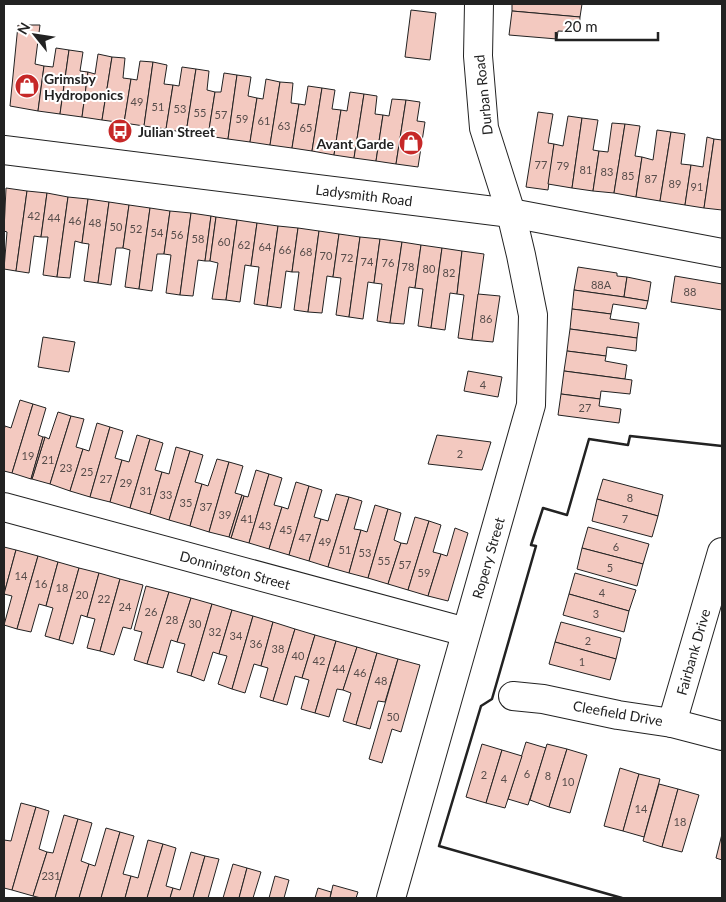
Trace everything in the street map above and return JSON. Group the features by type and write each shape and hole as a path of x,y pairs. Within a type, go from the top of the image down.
{"street":[{"name":"Durban Road","path":"479,4 478,56 484,128 511,213"},
{"name":"Ladysmith Road","path":"4,150 511,213 722,253"},
{"name":"Ropery Street","path":"391,898 531,405 533,315 511,213"},
{"name":"Donnington Street","path":"4,507 466,632"},
{"name":"Fairbank Drive","path":"672,723 722,552"},
{"name":"Cleefield Drive","path":"513,696 544,699 618,716 672,723 722,736"}],"building":[{"path":"512,4 582,4 580,17 512,11"},
{"path":"411,10 436,13 430,60 405,57"},
{"path":"512,11 580,17 579,32 558,31 557,39 509,35"},
{"name":"Grimsby Hydroponics","path":"18,25 40,25 35,64 44,66 38,111 10,106"},
{"path":"56,48 69,50 60,114 38,111 44,66 53,67"},
{"path":"69,50 83,52 80,71 88,72 82,117 60,114"},
{"path":"98,54 112,57 102,120 82,117 88,72 95,74"},
{"path":"112,57 125,58 123,78 131,79 124,123 102,120"},
{"path":"140,61 153,62 144,126 124,123 131,79 137,80"},
{"path":"153,62 167,65 164,84 173,85 166,129 144,126"},
{"path":"182,67 196,69 186,133 166,129 173,85 179,86"},
{"path":"196,69 209,71 207,90 215,92 208,136 186,133"},
{"path":"224,73 237,75 228,139 208,136 215,92 221,92"},
{"path":"237,75 251,77 248,96 257,98 250,142 228,139"},
{"path":"266,79 280,82 270,145 250,142 257,98 263,99"},
{"path":"280,82 293,83 291,103 299,104 292,148 270,145"},
{"path":"308,86 322,88 312,151 292,148 299,104 305,105"},
{"path":"322,88 335,90 332,109 341,110 334,155 312,151"},
{"path":"350,92 364,94 354,158 334,155 341,110 347,111"},
{"path":"364,94 377,96 375,114 383,115 376,161 354,158"},
{"path":"392,99 406,100 396,164 376,161 383,115 389,116"},
{"name":"Avant Garde","path":"406,100 420,102 417,121 425,122 418,167 396,164"},
{"path":"538,112 553,114 548,143 554,144 548,190 526,187"},
{"path":"568,116 582,118 572,188 548,184 554,144 563,146"},
{"path":"582,118 598,120 593,150 599,151 593,191 572,188"},
{"path":"612,123 625,124 614,193 593,191 599,151 608,152"},
{"path":"625,124 640,126 635,156 642,157 636,197 614,193"},
{"path":"657,130 671,132 660,201 636,197 642,157 653,160"},
{"path":"671,132 685,134 681,164 691,165 685,205 660,201"},
{"path":"707,137 714,139 704,208 685,205 691,165 703,167"},
{"path":"714,139 722,140 722,210 704,208"},
{"path":"6,188 27,191 16,271 4,269 7,232 4,231"},
{"path":"27,191 47,193 41,237 34,236 29,273 16,271"},
{"path":"47,193 68,197 57,277 43,275 48,237 41,237"},
{"path":"68,197 88,199 82,243 75,241 70,278 57,277"},
{"path":"88,199 109,202 98,283 84,281 89,244 82,243"},
{"path":"109,202 129,205 123,248 116,248 111,285 98,283"},
{"path":"129,205 150,208 139,289 125,287 130,250 123,248"},
{"path":"150,208 170,211 164,254 157,254 152,291 139,289"},
{"path":"170,211 191,213 180,295 166,293 171,255 164,254"},
{"path":"191,213 211,216 205,261 198,260 193,296 180,295"},
{"path":"211,216 216,217 210,261 205,261"},
{"path":"216,217 237,220 226,300 212,299 218,263 210,261"},
{"path":"237,220 257,223 251,266 245,265 240,302 226,300"},
{"path":"257,223 278,226 267,306 254,304 259,267 251,266"},
{"path":"278,226 298,228 292,272 286,271 281,308 267,306"},
{"path":"298,228 319,231 308,312 294,310 299,272 292,272"},
{"path":"319,231 339,234 333,277 327,276 322,313 308,312"},
{"path":"339,234 360,237 349,317 336,315 341,278 333,277"},
{"path":"360,237 380,239 374,283 368,282 363,319 349,317"},
{"path":"380,239 402,242 390,323 377,321 382,284 374,283"},
{"path":"402,242 421,245 415,288 409,287 404,324 390,323"},
{"path":"421,245 442,248 431,328 418,326 423,289 415,288"},
{"path":"442,248 462,251 457,294 450,293 445,330 431,328"},
{"path":"462,251 484,254 472,340 458,338 464,295 457,294"},
{"path":"578,267 617,273 617,276 627,277 624,297 574,290"},
{"path":"675,276 722,284 722,310 671,302"},
{"path":"627,277 651,282 648,301 624,297"},
{"path":"574,290 648,301 646,309 613,304 611,314 572,309"},
{"path":"478,294 500,296 493,342 472,340"},
{"path":"572,309 611,314 610,319 639,323 637,338 570,329"},
{"path":"570,329 637,338 636,351 607,347 606,356 567,351"},
{"path":"43,337 75,342 69,372 38,367"},
{"path":"567,351 606,356 605,361 627,365 625,379 564,371"},
{"path":"468,371 502,377 498,397 464,391"},
{"path":"564,371 632,380 630,394 601,391 600,399 561,394"},
{"path":"561,394 600,399 599,406 621,409 619,423 558,415"},
{"path":"20,400 33,404 12,473 4,471 4,431 5,426 11,428"},
{"path":"33,404 46,408 38,435 43,437 31,479 12,473"},
{"path":"58,412 71,416 50,484 32,479 45,437 49,439"},
{"path":"71,416 84,419 76,447 83,449 70,491 50,484"},
{"path":"97,423 110,427 90,497 70,491 83,449 89,451"},
{"path":"110,427 123,431 115,458 122,460 110,502 90,497"},
{"path":"137,435 150,439 130,508 110,502 122,460 129,462"},
{"path":"437,435 491,442 482,470 428,464"},
{"path":"43,437 45,437 31,479"},
{"path":"150,439 163,443 155,470 162,472 150,514 130,508"},
{"path":"176,447 190,451 169,520 150,514 162,472 169,474"},
{"path":"190,451 203,455 195,482 202,484 190,526 169,520"},
{"path":"217,459 229,462 209,532 190,526 202,484 208,486"},
{"path":"229,462 243,466 235,493 242,495 229,537 209,532"},
{"path":"256,470 269,474 249,543 231,538 244,496 248,497"},
{"path":"269,474 282,478 274,505 282,507 269,549 249,543"},
{"path":"603,479 663,495 658,516 597,499"},
{"path":"296,482 309,486 289,555 269,549 282,507 288,509"},
{"path":"309,486 322,490 314,517 321,519 309,561 289,555"},
{"path":"336,494 349,497 328,567 309,561 321,519 328,521"},
{"path":"242,495 244,496 231,538 229,537"},
{"path":"349,497 362,501 354,529 361,530 349,573 328,567"},
{"path":"597,499 658,516 652,537 592,521"},
{"path":"375,505 388,509 368,578 349,573 361,530 367,532"},
{"path":"388,509 401,513 394,540 401,543 388,584 368,578"},
{"path":"415,517 429,521 408,590 388,584 401,543 407,544"},
{"path":"429,521 441,525 433,552 441,554 428,596 408,590"},
{"path":"588,527 649,544 643,564 582,548"},
{"path":"455,528 468,533 448,601 428,596 441,554 447,556"},
{"path":"4,547 16,550 4,594"},
{"path":"582,548 643,564 637,586 577,569"},
{"path":"16,550 38,556 17,629 4,625 12,596 4,594"},
{"path":"38,556 58,562 46,606 39,604 31,632 17,629"},
{"path":"58,562 79,568 59,640 45,636 53,608 46,606"},
{"path":"79,568 99,573 87,617 81,615 73,644 59,640"},
{"path":"99,573 120,579 100,651 87,648 95,619 87,617"},
{"path":"575,573 636,590 629,611 569,594"},
{"path":"120,579 143,585 131,629 123,627 114,655 100,651"},
{"path":"146,586 169,592 147,664 134,660 142,632 134,630"},
{"path":"169,592 191,598 177,642 171,640 163,668 147,664"},
{"path":"569,594 629,611 624,632 563,615"},
{"path":"191,598 212,604 191,676 177,672 185,644 177,642"},
{"path":"212,604 232,610 219,654 213,652 204,681 191,676"},
{"path":"232,610 253,616 232,689 218,684 227,656 219,654"},
{"path":"253,616 273,622 261,666 254,664 245,693 232,689"},
{"path":"273,622 295,629 273,701 260,697 268,668 261,666"},
{"path":"561,622 621,638 616,659 555,642"},
{"path":"295,629 315,635 302,678 295,676 287,705 273,701"},
{"path":"315,635 336,641 315,713 301,709 309,680 302,678"},
{"path":"336,641 357,647 343,690 337,689 329,717 315,713"},
{"path":"555,642 616,659 610,680 549,664"},
{"path":"357,647 377,653 356,725 343,721 351,693 343,690"},
{"path":"377,653 398,659 385,702 378,701 370,729 356,725"},
{"path":"398,659 420,665 401,732 392,729 382,763 369,759"},
{"path":"526,742 546,748 528,805 508,799"},
{"path":"482,744 502,750 486,803 466,797"},
{"path":"547,744 567,749 549,807 530,800"},
{"path":"567,749 587,755 570,813 549,807"},
{"path":"502,750 522,756 505,808 486,803"},
{"path":"620,768 639,774 623,831 604,826"},
{"path":"639,774 660,779 644,837 623,831"},
{"path":"659,784 678,789 662,847 643,841"},
{"path":"678,789 699,795 682,852 662,847"},
{"path":"21,803 36,807 12,890 4,888 4,840 11,841"},
{"path":"36,807 49,811 39,849 47,852 33,896 12,890"},
{"path":"64,815 78,819 55,898 33,896 47,852 53,853"},
{"path":"78,819 92,823 81,861 89,864 79,898 55,898"},
{"path":"106,828 120,832 101,898 79,898 89,864 95,866"},
{"path":"120,832 134,836 123,874 131,876 125,898 101,898"},
{"path":"722,834 722,860 716,858"},
{"path":"148,840 163,844 147,898 125,898 131,876 138,878"},
{"path":"163,844 176,848 166,886 173,888 170,898 147,898"},
{"path":"191,852 205,856 193,898 170,898 173,888 180,890"},
{"path":"205,856 219,859 208,898 193,898"},
{"path":"233,864 247,868 239,898 223,898"},
{"path":"247,868 261,872 253,898 239,898"},
{"path":"275,876 289,880 284,898 269,898"},
{"path":"333,885 358,892 356,898 330,898"},
{"path":"318,888 331,892 330,898 315,898"}],"wall":[{"path":"622,898 439,846 481,706 492,699 536,546 531,545 543,508 567,515 589,439 628,445 630,436 722,446"}],"place":[{"name":"Grimsby Hydroponics","path":"27,86"},
{"name":"Julian Street","path":"120,131"},
{"name":"Avant Garde","path":"411,143"}]}
